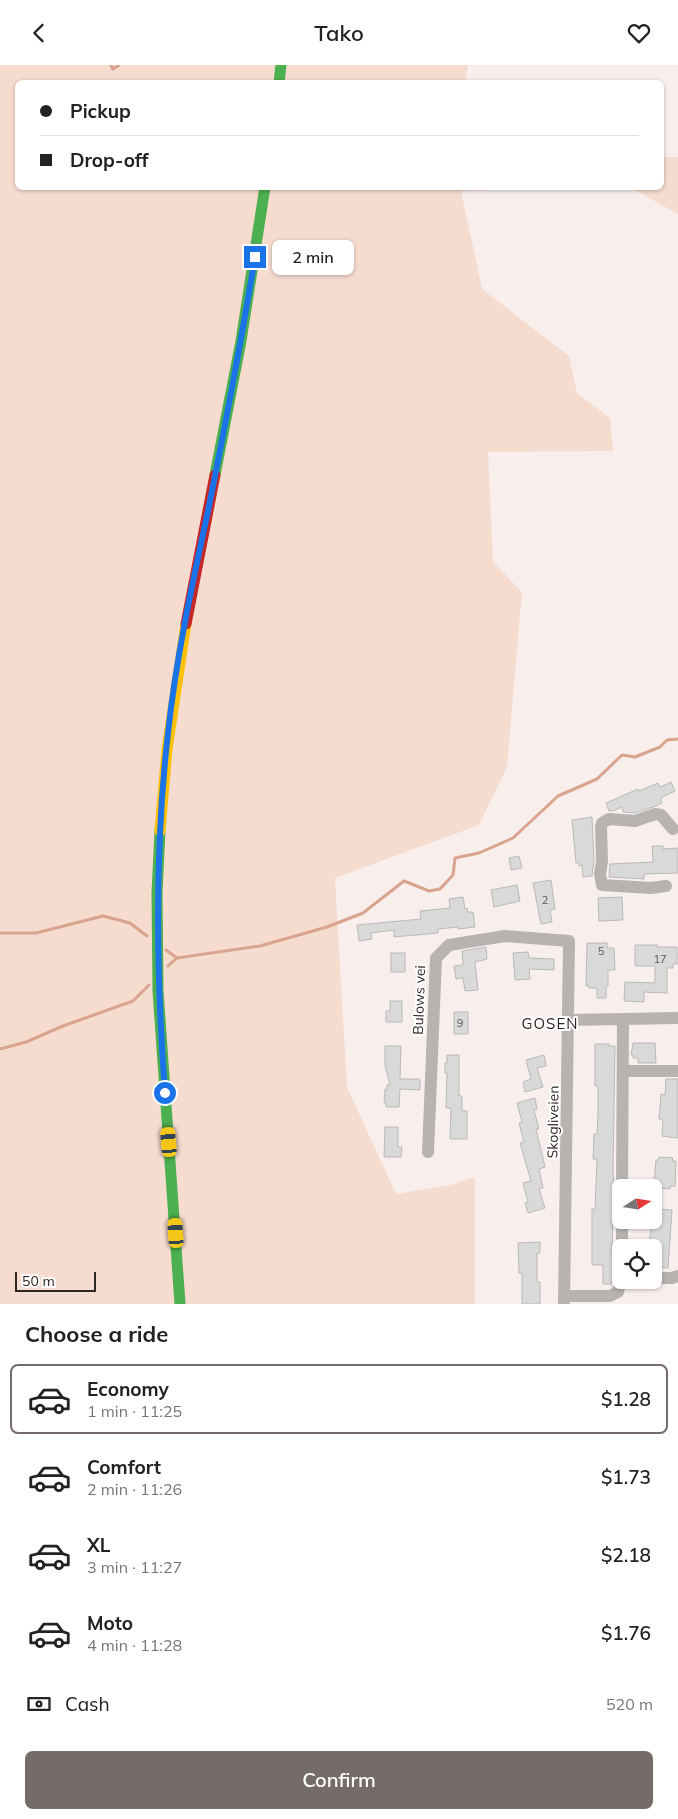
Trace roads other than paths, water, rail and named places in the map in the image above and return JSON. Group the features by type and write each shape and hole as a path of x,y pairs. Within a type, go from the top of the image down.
{"highway":[{"path":"270,80 272,65"},
{"path":"279,80 280,65"},
{"path":"172,1304 150,978 149,909 154,796 160,730 171,652 225,382 257,190"},
{"path":"180,1304 158,978 158,870 162,798 168,732 178,664 191,588 235,373 265,190"}],"street":[{"path":"666,886 651,888 602,885 600,874 602,861 601,827 602,823 609,819 635,821 655,813 665,818 673,829"},
{"name":"Bulows vei","path":"428,1152 436,958 449,945 505,936 569,941"},
{"name":"Skogliveien","path":"565,1300 569,941"},
{"path":"622,1179 623,1019"},
{"path":"569,1020 678,1019"},
{"path":"623,1071 678,1071"},
{"path":"662,1278 678,1276"},
{"path":"565,1300 610,1296 618,1292 619,1289"}],"waterway":[{"path":"111,65 113,69 119,65"},
{"path":"166,950 177,958 260,946 327,927 363,913 404,881 429,891 440,889 453,875 455,858 479,853 513,838 558,796 597,779 622,755 635,757 660,747 667,740 678,739"},
{"path":"0,933 36,933 103,916 130,923 147,936"},
{"path":"168,966 177,958"},
{"path":"0,1049 26,1042 63,1026 133,1001 149,985"}],"district":[{"name":"GOSEN","path":"550,1023"}]}
